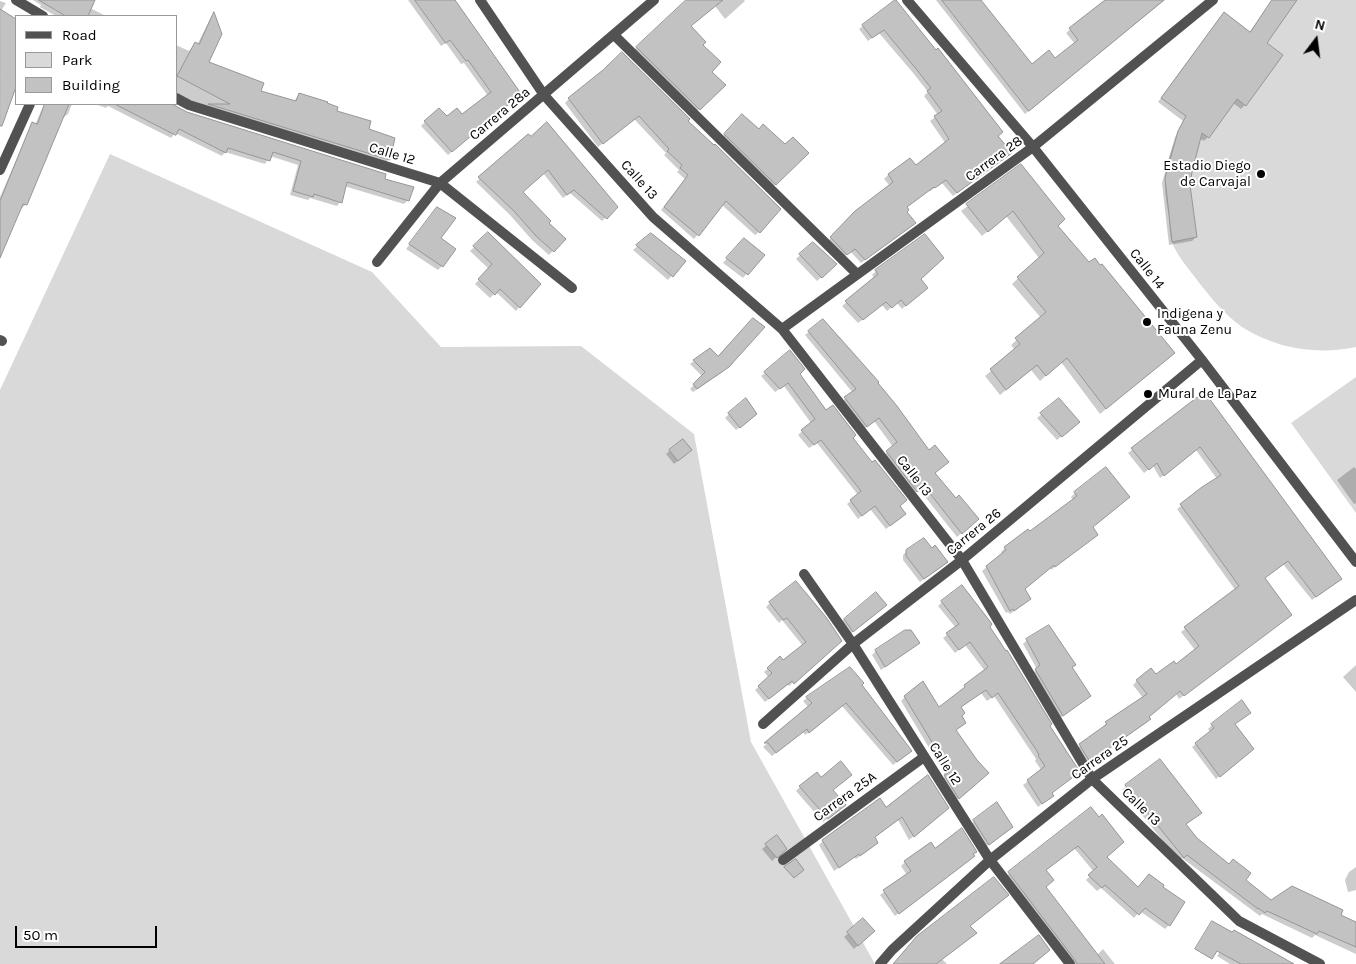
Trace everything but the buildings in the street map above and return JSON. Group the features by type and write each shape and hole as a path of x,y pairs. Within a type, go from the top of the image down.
{"street":[{"path":"16,0 41,15"},
{"name":"Calle 13","path":"480,0 544,95 653,218 782,329 962,560 1092,779 1238,921 1320,964"},
{"name":"Carrera 28a","path":"377,262 440,183 654,0"},
{"name":"Calle 14","path":"907,0 1033,147 1202,360 1356,562"},
{"name":"Carrera 28","path":"782,329 1033,147 1213,0"},
{"path":"614,35 857,274"},
{"name":"Calle 12","path":"178,99 189,105 440,183 572,288"},
{"path":"0,170 30,105"},
{"name":"Carrera 26","path":"763,724 853,644 962,560 1202,360"},
{"name":"Calle 12","path":"804,574 853,644 990,860 1070,964"},
{"name":"Carrera 25","path":"880,964 892,950 990,860 1092,779 1356,600"},
{"name":"Carrera 25A","path":"783,860 924,757"}],"green space":[{"name":"Estadio Diego de Carvajal","path":"1272,0 1356,0 1356,347 1312,350 1283,345 1255,335 1236,322 1207,293 1180,257 1171,239 1165,193 1166,168 1179,132 1187,117 1161,98 1224,12 1250,32"},
{"path":"110,154 372,272 441,347 581,346 694,434 751,742 875,964 0,964 0,390"},
{"path":"1356,377 1356,513 1291,423"}],"place":[{"name":"Estadio Diego de Carvajal","path":"1261,174"},
{"name":"Indigena y Fauna Zenu","path":"1147,322"},
{"name":"Mural de La Paz","path":"1148,394"}]}
